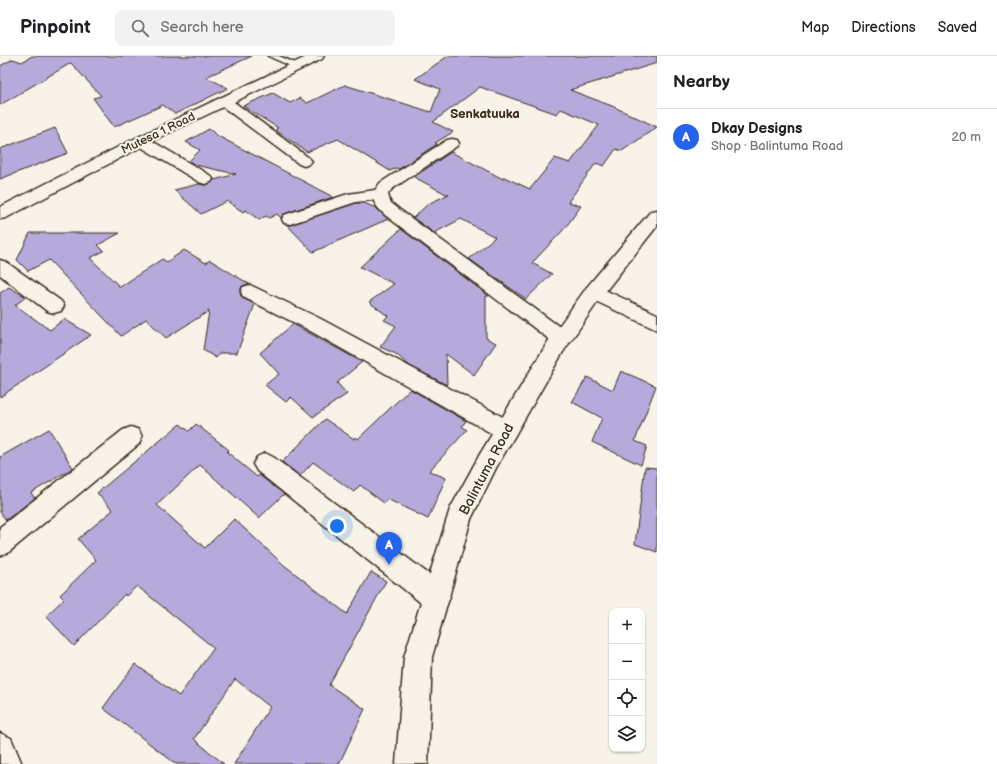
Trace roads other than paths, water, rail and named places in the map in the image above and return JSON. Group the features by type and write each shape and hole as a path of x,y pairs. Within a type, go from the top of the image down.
{"street":[{"name":"Mutesa 1 Road","path":"0,214 141,141 318,56"},
{"path":"224,101 304,161"},
{"path":"141,141 205,179"},
{"path":"452,143 386,186 380,194 380,200 385,207 561,338"},
{"path":"290,219 354,197 380,194"},
{"name":"Balintuma Road","path":"412,764 418,657 459,517 488,461 561,338 594,292 657,214"},
{"path":"0,266 54,306"},
{"path":"250,292 312,323 506,430"},
{"path":"594,292 657,323"},
{"path":"0,543 131,437"},
{"path":"265,464 436,597"},
{"path":"0,749 6,764"}],"lane":[{"path":"272,56 298,66"}],"place":[{"name":"Dkay Designs","path":"389,565"}],"district":[{"name":"Senkatuuka","path":"485,113"}]}
